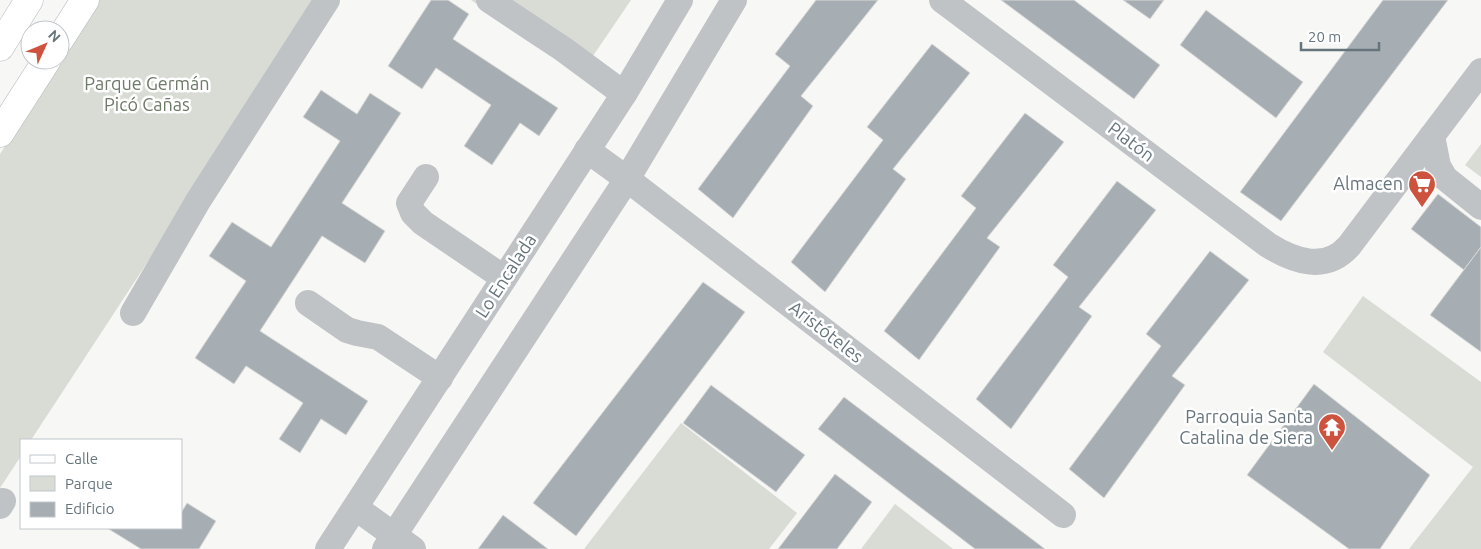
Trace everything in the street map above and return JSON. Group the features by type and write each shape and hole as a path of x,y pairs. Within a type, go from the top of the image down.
{"main road":[{"path":"0,47 29,0"},
{"path":"70,23 85,0"},
{"path":"0,133 40,70"}],"street":[{"path":"133,313 198,201 327,0"},
{"path":"489,0 563,49 624,94"},
{"name":"Lo Encalada","path":"328,549 624,94 680,0"},
{"path":"356,508 397,544 627,179 734,0"},
{"name":"Platón","path":"942,0 1268,245 1283,254 1310,262 1328,261 1341,255 1350,246 1432,136"},
{"path":"1481,70 1432,136 1438,166 1445,178 1481,207"},
{"name":"Aristóteles","path":"587,150 1063,515"},
{"path":"426,177 409,203 412,213 423,223 504,278"},
{"path":"308,303 347,330 378,337 440,378"}],"green space":[{"name":"Parque Germán Picó Cañas","path":"98,0 319,0 32,439 20,439 20,458 0,488 0,154 53,70 70,70 70,44"},
{"path":"471,0 631,0 580,75"},
{"path":"1481,144 1481,177 1465,165"},
{"path":"1363,296 1481,382 1481,549 1409,549 1473,467 1323,352"},
{"path":"681,423 797,513 769,549 584,549"},
{"path":"895,504 953,549 861,549"}],"building":[{"path":"431,0 448,0 469,14 453,39 558,108 539,136 520,123 492,165 464,146 491,105 436,68 422,89 388,66"},
{"path":"816,0 878,0 801,96 813,106 733,218 698,189 790,66 775,54"},
{"path":"1001,0 1074,0 1160,65 1134,99"},
{"path":"1123,0 1164,0 1150,19"},
{"path":"1383,0 1448,0 1281,221 1240,192"},
{"path":"1206,10 1303,82 1276,118 1180,45"},
{"path":"932,44 970,73 893,169 906,179 825,292 791,262 883,140 867,127"},
{"path":"321,90 357,114 370,93 401,113 342,203 385,231 365,263 322,236 260,331 368,401 346,435 321,419 300,453 279,439 303,403 246,366 234,384 195,358 246,281 209,256 232,222 271,247 340,141 303,117"},
{"path":"1025,113 1064,142 987,238 1000,247 919,360 884,331 976,208 961,196"},
{"path":"1117,181 1156,210 1079,307 1092,316 1011,429 976,399 1068,277 1053,265"},
{"path":"1438,194 1481,227 1481,247 1464,270 1411,229"},
{"path":"1481,247 1481,352 1430,315"},
{"path":"1210,251 1249,280 1172,376 1185,385 1104,498 1069,469 1161,346 1146,334"},
{"path":"703,282 745,312 576,536 533,503"},
{"name":"Parroquia Santa Catalina de Siera","path":"1314,384 1430,475 1380,549 1349,549 1247,475"},
{"path":"711,385 805,455 776,492 683,423"},
{"path":"844,397 1045,549 975,549 818,429"},
{"path":"835,474 872,502 837,549 778,549"},
{"path":"187,503 216,521 199,549 141,549 109,529 182,529 182,511"},
{"path":"503,515 548,549 478,549"}],"place":[{"name":"Almacen","path":"1422,208"},
{"name":"Parroquia Santa Catalina de Siera","path":"1332,451"}]}
